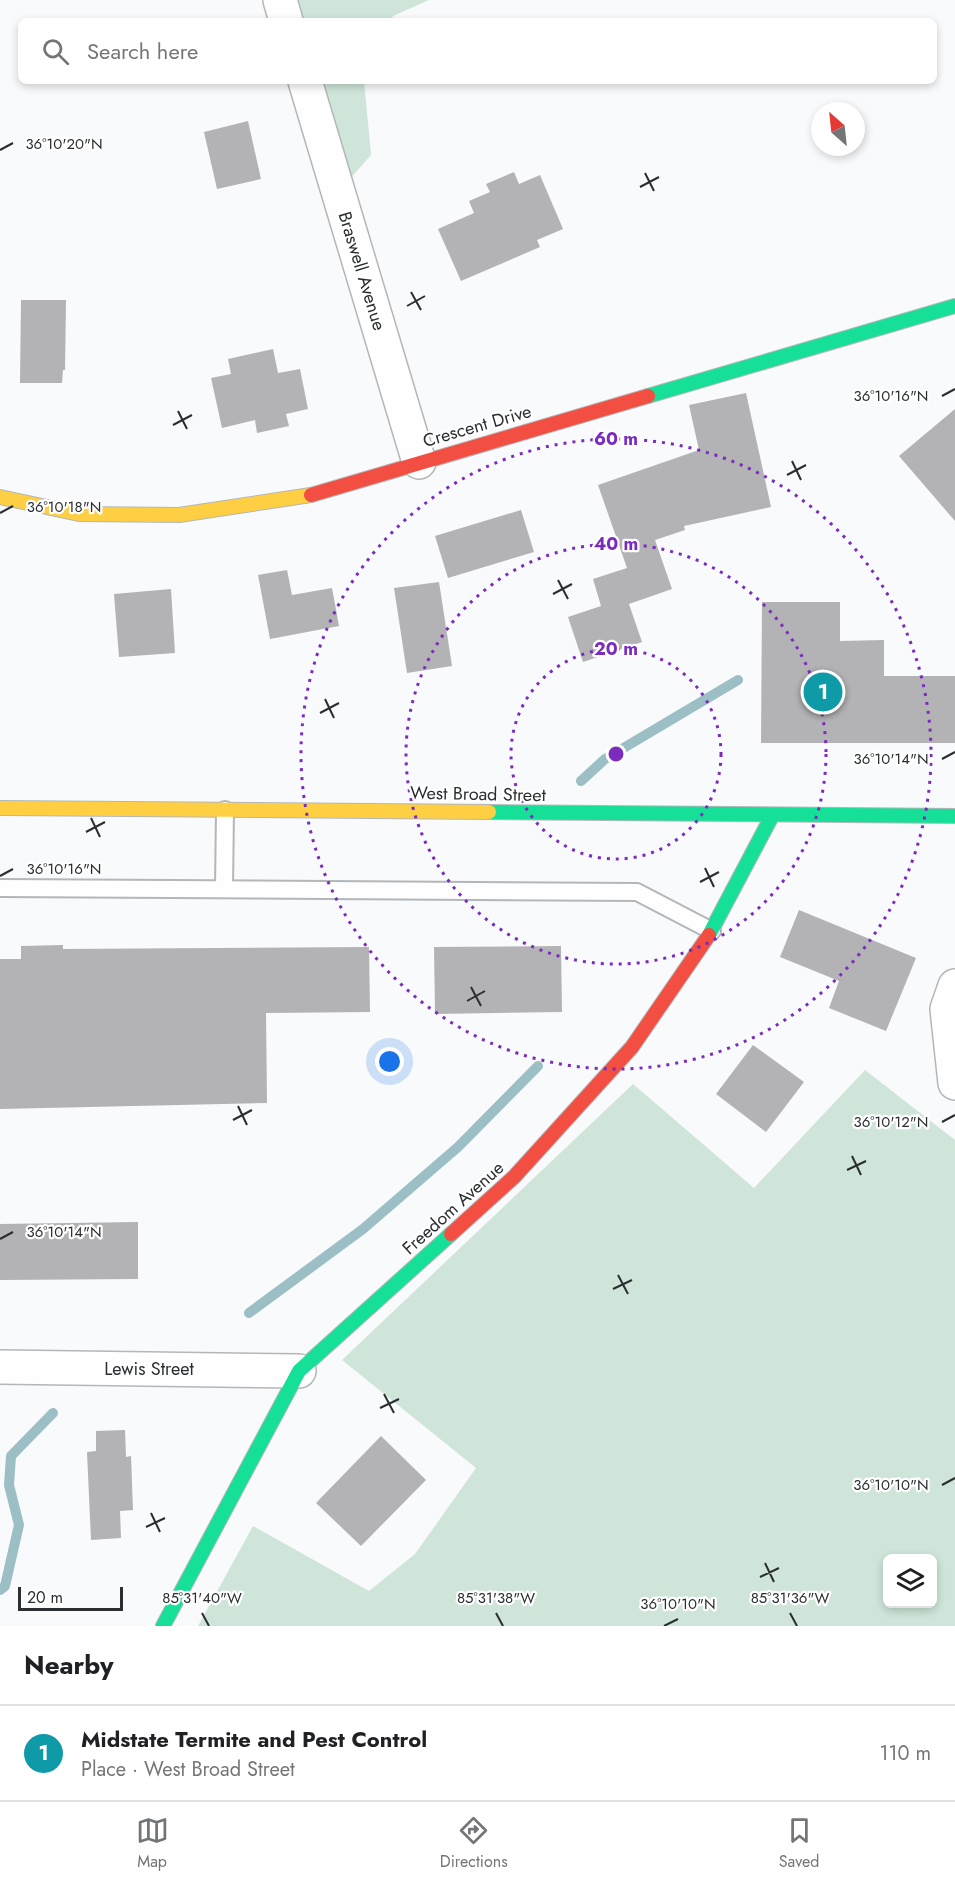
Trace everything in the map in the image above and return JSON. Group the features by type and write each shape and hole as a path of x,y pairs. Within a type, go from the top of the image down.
{"street":[{"path":"280,0 285,18"},
{"name":"Braswell Avenue","path":"306,84 419,462"},
{"name":"Crescent Drive","path":"0,497 79,514 179,515 313,495 955,306"},
{"name":"West Broad Street","path":"0,808 955,816"},
{"name":"Freedom Avenue","path":"163,1626 299,1371 514,1177 632,1047 712,931 772,816"},
{"path":"955,986 947,1009 955,1083"},
{"name":"Lewis Street","path":"0,1367 299,1371"}],"lane":[{"path":"224,889 225,810"},
{"path":"0,888 637,892 712,931"}],"green space":[{"path":"293,0 429,0 392,18 298,18"},
{"path":"319,84 364,84 371,155 349,180"},
{"path":"865,1070 955,1140 955,1626 198,1626 253,1526 369,1591 415,1554 476,1468 342,1360 633,1084 754,1188"}],"building":[{"path":"248,121 261,179 217,189 204,132"},
{"path":"514,172 519,184 540,175 563,229 537,240 540,247 461,281 438,229 474,213 469,201 490,192 486,184"},
{"path":"21,300 66,300 65,370 63,370 62,383 20,383"},
{"path":"273,349 278,373 300,369 308,409 286,414 289,426 257,433 255,420 222,428 211,378 231,374 228,359"},
{"path":"746,393 771,507 684,526 685,530 655,540 672,589 629,604 642,642 583,662 568,617 601,606 593,579 627,568 598,485 699,450 689,405"},
{"path":"955,409 955,521 899,456"},
{"path":"521,510 534,552 448,578 435,536"},
{"path":"287,570 292,595 332,588 339,626 270,639 258,575"},
{"path":"439,582 452,666 407,673 394,588"},
{"path":"171,589 175,653 119,657 114,594"},
{"path":"762,602 840,602 840,641 884,640 884,676 955,676 955,743 761,743"},
{"path":"799,910 916,958 886,1031 829,1008 839,981 780,957"},
{"path":"63,945 63,949 369,947 370,1012 266,1013 267,1103 0,1109 0,959 21,959 21,946"},
{"path":"561,946 562,1012 435,1014 434,947"},
{"path":"753,1045 804,1082 766,1132 716,1094"},
{"path":"138,1222 138,1279 0,1280 0,1224"},
{"path":"125,1430 126,1457 131,1456 133,1510 120,1511 121,1538 91,1540 87,1452 96,1451 96,1431"},
{"path":"381,1436 426,1480 361,1546 316,1503"}],"waterway":[{"path":"581,781 605,759 738,680"},
{"path":"249,1313 363,1229 458,1147 538,1066"},
{"path":"0,1590 5,1586 19,1525 9,1485 11,1456 53,1413"}],"traffic: fast":[{"path":"648,396 955,306"},
{"path":"489,812 955,816"},
{"path":"709,935 772,816"},
{"path":"163,1626 299,1371 451,1234"}],"traffic: slow":[{"path":"0,497 79,514 179,515 311,495"},
{"path":"0,808 489,812"}],"traffic: jam":[{"path":"311,495 648,396"},
{"path":"451,1234 514,1177 632,1047 709,935"}],"place":[{"name":"Midstate Termite and Pest Control","path":"823,692"}]}
